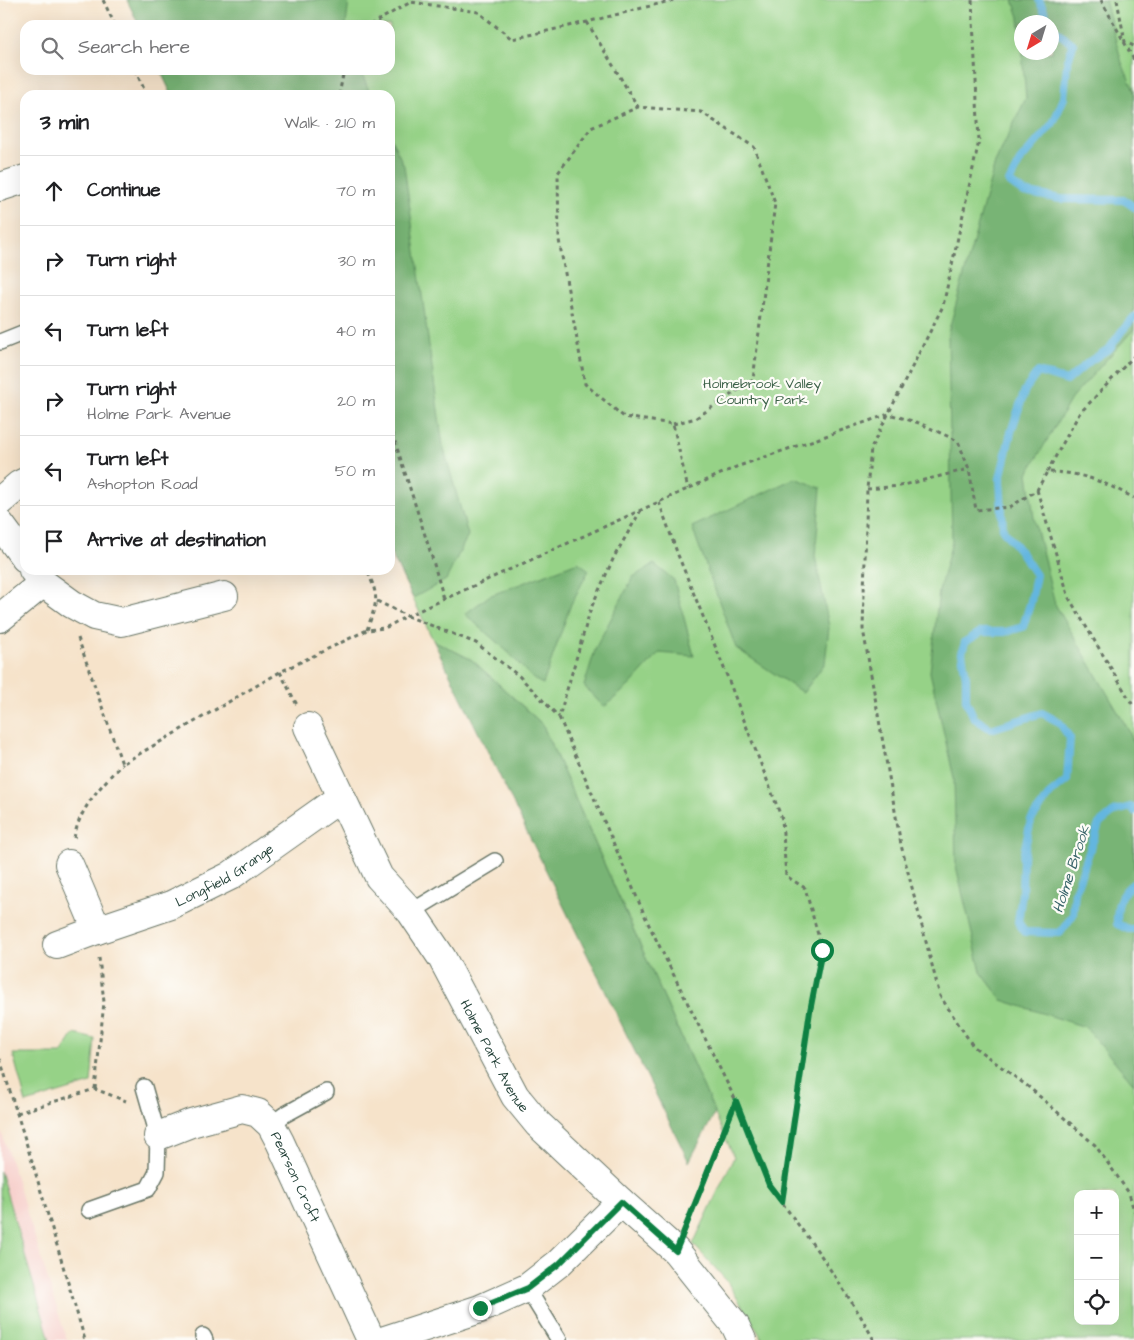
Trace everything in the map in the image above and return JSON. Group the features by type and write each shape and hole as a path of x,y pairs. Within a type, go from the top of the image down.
{"street":[{"path":"0,187 20,181"},
{"path":"0,501 20,484"},
{"path":"0,524 20,551"},
{"path":"0,618 38,576 72,604 94,616 122,622 224,596"},
{"name":"Holme Park Avenue","path":"308,727 379,877 410,912 442,958 515,1096 538,1124 676,1251 735,1325 742,1340"},
{"name":"Longfield Grange","path":"57,945 171,905 230,876 340,798"},
{"path":"69,864 96,930"},
{"name":"Pearson Croft","path":"158,1136 191,1123 242,1109 258,1113 271,1125 371,1340"},
{"path":"386,1340 480,1308 528,1288 559,1264 621,1202"}],"lane":[{"path":"0,342 20,334"},
{"path":"410,912 496,861"},
{"path":"89,1210 148,1189 157,1172 158,1136 144,1087"},
{"path":"271,1125 284,1115 326,1092"},
{"path":"528,1288 559,1340"}],"path":[{"path":"103,0 112,20"},
{"path":"379,20 411,2 478,12 512,39 674,0"},
{"path":"972,0 979,141 943,306 871,448 867,489 862,629 900,846 940,996 973,1046 1030,1088 1095,1146 1129,1193 1134,1211"},
{"path":"1101,0 1134,60"},
{"path":"1118,0 1125,42"},
{"path":"587,22 638,107"},
{"path":"1125,42 1134,46"},
{"path":"137,75 145,90"},
{"path":"340,90 343,75"},
{"path":"638,107 701,112 754,147 775,203 753,380 696,418 673,424 624,416 585,384 559,240 558,173 591,128 638,107"},
{"path":"69,864 76,827 93,794 122,764 280,672 367,630 385,628 407,616 736,467 889,414 919,423 958,441 969,468 976,510 1010,508 1037,490 1079,414 1134,356"},
{"path":"673,424 688,489"},
{"path":"395,442 444,600"},
{"path":"867,489 900,486 969,468"},
{"path":"1046,472 1064,472 1100,480 1134,498"},
{"path":"1037,490 1069,598 1134,707"},
{"path":"659,502 782,819 786,876 805,888 822,950 810,1011 782,1202"},
{"path":"559,717 591,608 614,558 641,510"},
{"path":"367,630 377,601 376,590 369,575"},
{"path":"377,601 407,616 476,643 519,676 559,717 648,923 736,1101 769,1185 822,1257 874,1340"},
{"path":"72,604 74,627 122,764"},
{"path":"280,672 308,727"},
{"path":"95,1089 104,1002 96,930"},
{"path":"0,1059 85,1340"},
{"path":"17,1113 95,1089 129,1102"},
{"path":"676,1251 736,1101"}],"shaded area":[{"path":"0,1127 67,1340 0,1340"}],"green space":[{"name":"Holmebrook Valley Country Park","path":"127,0 1134,0 1134,1340 763,1340 726,1280 693,1244 734,1157 542,724 472,660 433,640 395,561 395,90 170,90 162,75 395,75 395,20 137,20"},
{"path":"127,0 349,0 347,20 137,20"},
{"path":"1013,0 1105,0 1122,63 1134,91 1134,329 1071,399 1028,473 1034,518 1055,604 1129,731 1134,743 1134,1084 1085,1027 1002,1000 981,972 956,866 954,778 930,672 939,591 952,542 948,333 995,163 1026,98 1023,60 1059,60 1059,15 1018,15"},
{"path":"162,75 362,75 369,90 170,90"},
{"path":"395,147 404,166 443,446 468,535 446,580 413,598 395,561"},
{"path":"795,478 821,488 815,556 829,627 825,663 803,693 736,648 692,527"},
{"path":"578,562 589,570 571,604 543,684 533,679 509,653 465,614 489,596"},
{"path":"654,564 674,580 694,656 659,653 630,685 604,707 584,686 596,647 633,577"},
{"path":"433,640 472,660 542,724 715,1113 689,1162"},
{"path":"74,1034 95,1039 91,1083 26,1103 13,1054 61,1054"},
{"path":"0,1171 50,1340 0,1340"}],"waterway":[{"name":"Holme Brook","path":"1039,0 1046,15"},
{"name":"Holme Brook","path":"1059,33 1073,44 1067,64 1064,98 1053,123 1020,161 1009,182 1023,192 1061,199 1124,200 1134,207"},
{"name":"Holme Brook","path":"1134,317 1110,348 1090,361 1067,381 1038,372 1025,390 1011,432 1000,479 1003,530 1036,575 1031,601 1023,627 1005,632 981,632 965,642 962,653 966,677 966,700 974,718 991,729 1042,713 1059,722 1070,738 1067,780 1051,793 1031,820 1023,857 1022,893 1018,922 1025,932 1060,933 1073,915 1075,892 1099,824 1115,811 1131,807 1134,811"},
{"name":"Holme Brook","path":"1134,883 1122,896 1117,912 1117,924 1128,929 1134,929"}],"route":[{"path":"480,1308 528,1288 559,1264 621,1202 676,1251 736,1101 769,1185 782,1202 810,1011 822,950"}]}
